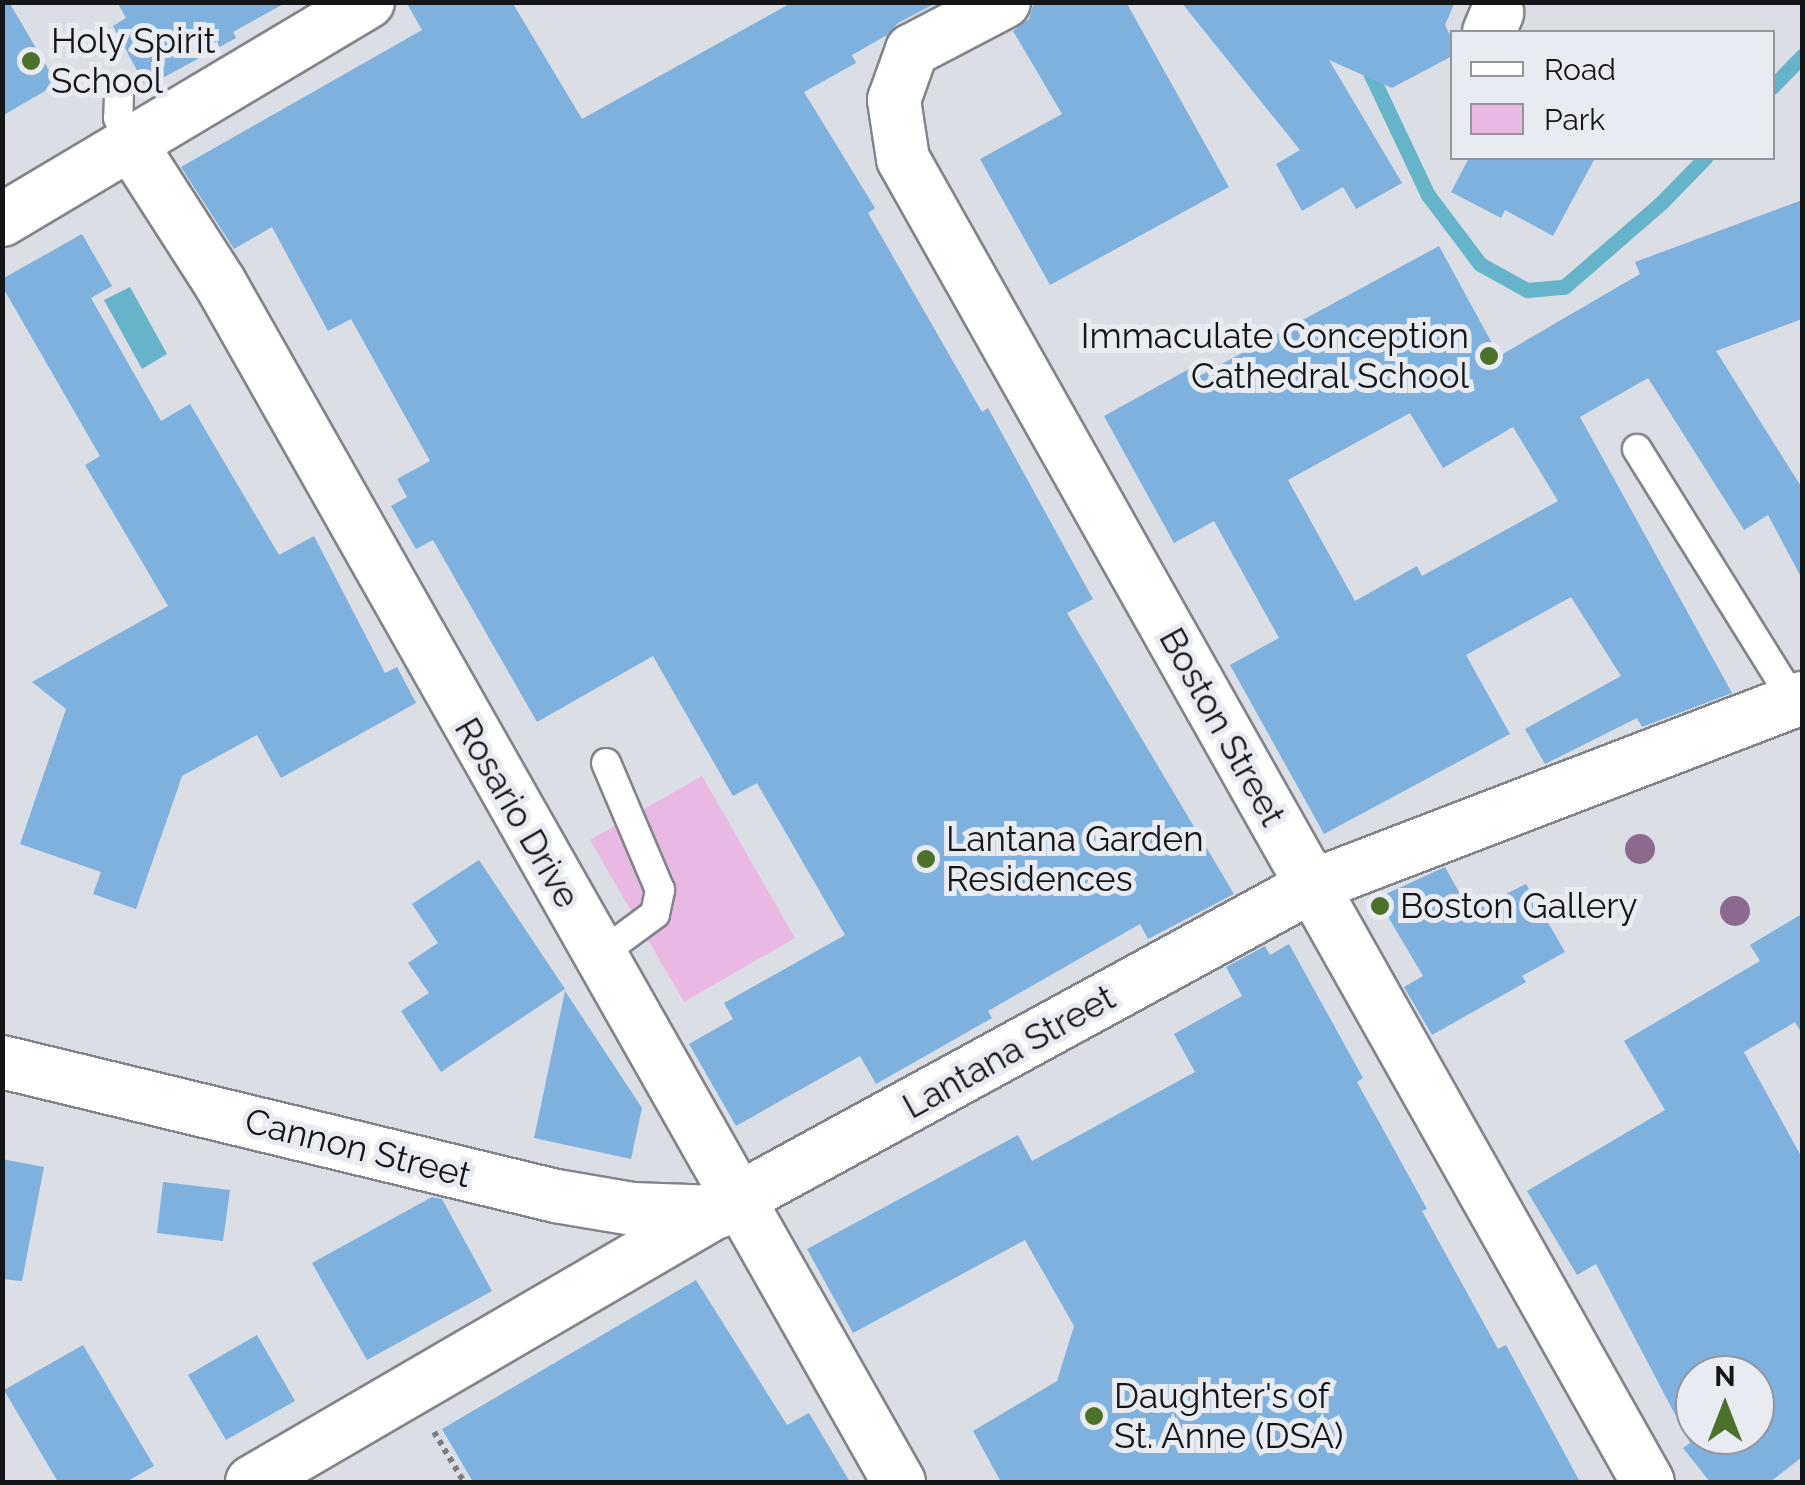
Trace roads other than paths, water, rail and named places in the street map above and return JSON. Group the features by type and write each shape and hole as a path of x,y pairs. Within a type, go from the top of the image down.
{"street":[{"path":"2,220 116,116 368,2"},
{"name":"Boston Street","path":"1004,2 912,50 894,100 903,158 1648,1482"},
{"name":"Rosario Drive","path":"116,116 231,277 394,572 728,1205 899,1482"},
{"name":"Lantana Street","path":"252,1482 728,1205 1312,886 1798,699"},
{"name":"Cannon Street","path":"2,1062 556,1196 632,1208 728,1205"}],"lane":[{"path":"1637,449 1798,699"},
{"path":"598,956 655,914 660,890 606,763"}],"water":[{"path":"130,287 167,354 142,369 104,300"}],"waterway":[{"path":"1775,84 1802,56"},
{"path":"1365,62 1428,195 1480,264 1527,290 1564,287 1662,202 1703,160"}],"place":[{"name":"Holy Spirit School","path":"31,61"},
{"name":"Immaculate Conception Cathedral School","path":"1489,356"},
{"name":"Lantana Garden Residences","path":"926,859"},
{"name":"Boston Gallery","path":"1380,906"},
{"name":"Daughter's of St. Anne (DSA)","path":"1094,1416"}]}
